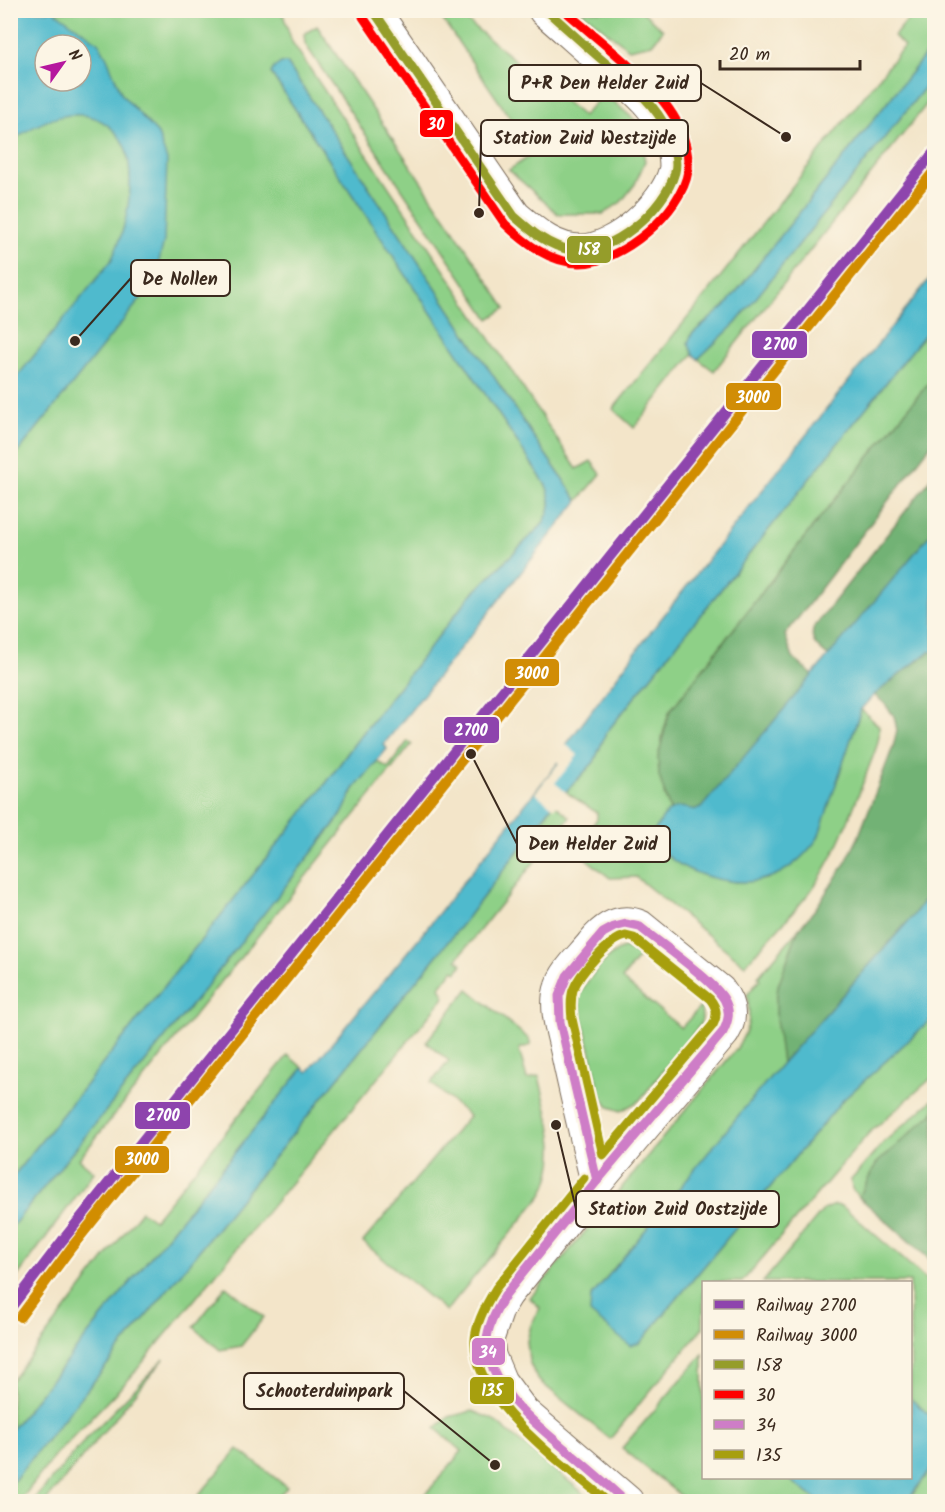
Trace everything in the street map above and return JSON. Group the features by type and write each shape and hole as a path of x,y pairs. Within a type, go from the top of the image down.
{"street":[{"path":"373,10 514,216 534,233 556,247 582,251 604,246 624,235 651,212 665,193 675,171 673,146 663,120 641,94 545,10"},
{"path":"597,1180 581,1119 561,1019 559,997 566,977 604,932 630,923 640,927 719,991 729,1009 729,1021 723,1032 597,1180 506,1294 498,1307 487,1339 489,1356 500,1383 523,1413 627,1502"}],"green space":[{"path":"11,11 282,11 292,42 577,469 591,461 601,474 578,501 287,63 281,63 271,73 546,485 550,496 549,510 542,525 470,596 327,782 11,1179"},
{"path":"437,11 455,11 583,116 604,93 637,122 645,161 635,184 621,202 603,214 558,214 509,170 534,153"},
{"path":"581,11 642,11 663,30 652,44 629,49"},
{"path":"915,11 934,11 934,44 725,306 692,334 688,343 693,354 634,428 613,409 904,46 894,36"},
{"path":"317,26 506,308 489,319 305,44 304,34"},
{"path":"934,76 934,95 714,371 698,359 736,323"},
{"path":"934,323 934,376 669,712 662,737 664,794 670,810 662,819 700,874 735,882 767,879 825,816 861,709 879,726 879,739 875,751 849,820 828,865 810,892 745,965 636,877 610,878 574,849 597,819 597,813 566,792 594,762 606,733"},
{"path":"934,376 934,441 785,635 793,658 814,676 701,808 670,810 659,776 658,757 669,713 804,538"},
{"path":"934,475 934,530 829,657 813,641 814,627"},
{"path":"934,651 934,886 913,916 782,1063 776,1019 778,986 798,930 816,908 846,862 858,838 893,747 897,730 894,716 874,695 929,652"},
{"path":"408,741 412,744 79,1159 94,1172 11,1285 11,1228 329,831 342,814 354,789 377,761 388,768"},
{"path":"554,804 570,817 457,959 462,964 457,972 453,970 440,987 444,995 443,999 130,1378 56,1454 20,1501 11,1502 11,1484 467,918"},
{"path":"798,930 778,986 782,1063 591,1297 640,1343 842,1101 934,1017 934,1076 868,1134 743,1281 702,1281 702,1329 610,1439 537,1379 529,1361 527,1341 531,1325 540,1308 530,1298 737,1048 745,1034 748,1022 747,995 760,979 758,977"},
{"path":"624,948 641,954 622,979 681,1028 701,1006 702,1019 700,1025 639,1101 621,1111 609,1107 601,1096 578,999 597,969"},
{"path":"468,989 529,1039 531,1045 519,1049 527,1079 539,1076 550,1121 552,1165 549,1180 542,1195 446,1311 363,1242 469,1116 431,1083 449,1061 426,1042"},
{"path":"288,1055 303,1068 11,1430 11,1381 141,1211 154,1220"},
{"path":"934,1099 934,1124 870,1187 862,1201 852,1189 851,1180 884,1142"},
{"path":"934,1112 934,1263 859,1197 876,1164"},
{"path":"835,1205 847,1210 934,1286 934,1419 912,1400 912,1281 764,1281 823,1210"},
{"path":"226,1286 264,1317 241,1346 220,1350 194,1327"},
{"path":"702,1355 702,1479 789,1479 818,1501 687,1501 622,1448"},
{"path":"164,1359 46,1501 33,1501 85,1440"},
{"path":"472,1411 492,1419 593,1501 420,1501 462,1451 435,1428 449,1417"},
{"path":"238,1449 287,1487 274,1501 194,1501"},
{"path":"934,1465 934,1501 907,1502"}],"water":[{"path":"11,10 54,11 85,33 33,33 33,93 93,93 93,38 98,42 107,58 122,95 158,134 167,160 164,241 156,273 142,297 11,461 11,384 111,261 121,236 130,192 129,164 123,143 110,127 98,119 86,115 59,117 22,134 11,142"},
{"path":"934,44 934,76 736,323 698,359 688,343 692,334 725,306"},
{"path":"281,63 287,63 578,501 384,744 387,749 354,789 342,814 329,831 11,1228 11,1179 327,782 470,596 542,525 549,510 550,496 546,485 271,73"},
{"path":"934,273 934,323 606,733 594,762 551,807 467,918 11,1484 11,1430 303,1068 308,1072 423,933 562,758 566,745 649,634"},
{"path":"934,530 934,651 928,652 874,695 861,709 818,838 813,845 802,857 783,871 755,881 740,882 710,877 682,866 670,857 660,848 655,830 664,817 675,808 695,810 701,808"},
{"path":"934,886 934,1017 842,1101 640,1343 630,1346 590,1313 591,1297 782,1063 913,916"},
{"path":"912,1400 934,1419 934,1465 907,1501 818,1501 789,1479 912,1479"}],"pier":[{"path":"564,743 578,755 555,783 568,794 554,808 535,793 559,763 556,755"}],"rail line":[{"name":"2700","path":"10,1309 62,1241 934,152"},
{"name":"3000","path":"20,1317 71,1248 934,171"}],"transit line":[{"name":"158","path":"373,10 514,216 534,233 556,246 572,250 588,250 604,246 620,238 649,215 669,186 675,172 675,157 668,132 654,109 625,79 546,10"},
{"name":"30","path":"363,17 505,224 530,245 548,256 580,263 596,261 631,245 662,218 683,187 688,171 688,159 679,126 658,95 628,64 564,10"},
{"name":"34","path":"626,924 640,927 711,984 725,1001 728,1017 723,1032 597,1181 560,1022 559,996 567,976 603,933 626,924"},
{"name":"135","path":"626,936 634,938 710,999 716,1018 713,1025 603,1155 572,1019 571,997 576,983 595,958 611,943 626,936"},
{"name":"135","path":"584,1178 496,1288 480,1319 475,1339 478,1362 488,1385 504,1408 546,1451 608,1502"},
{"name":"34","path":"597,1181 506,1294 491,1323 487,1341 489,1358 495,1375 516,1404 626,1502"}],"place":[{"name":"P+R Den Helder Zuid","path":"786,137"},
{"name":"Station Zuid Westzijde","path":"479,213"},
{"name":"De Nollen","path":"75,341"},
{"name":"Den Helder Zuid","path":"471,754"},
{"name":"Station Zuid Oostzijde","path":"556,1125"},
{"name":"Schooterduinpark","path":"495,1465"}]}
